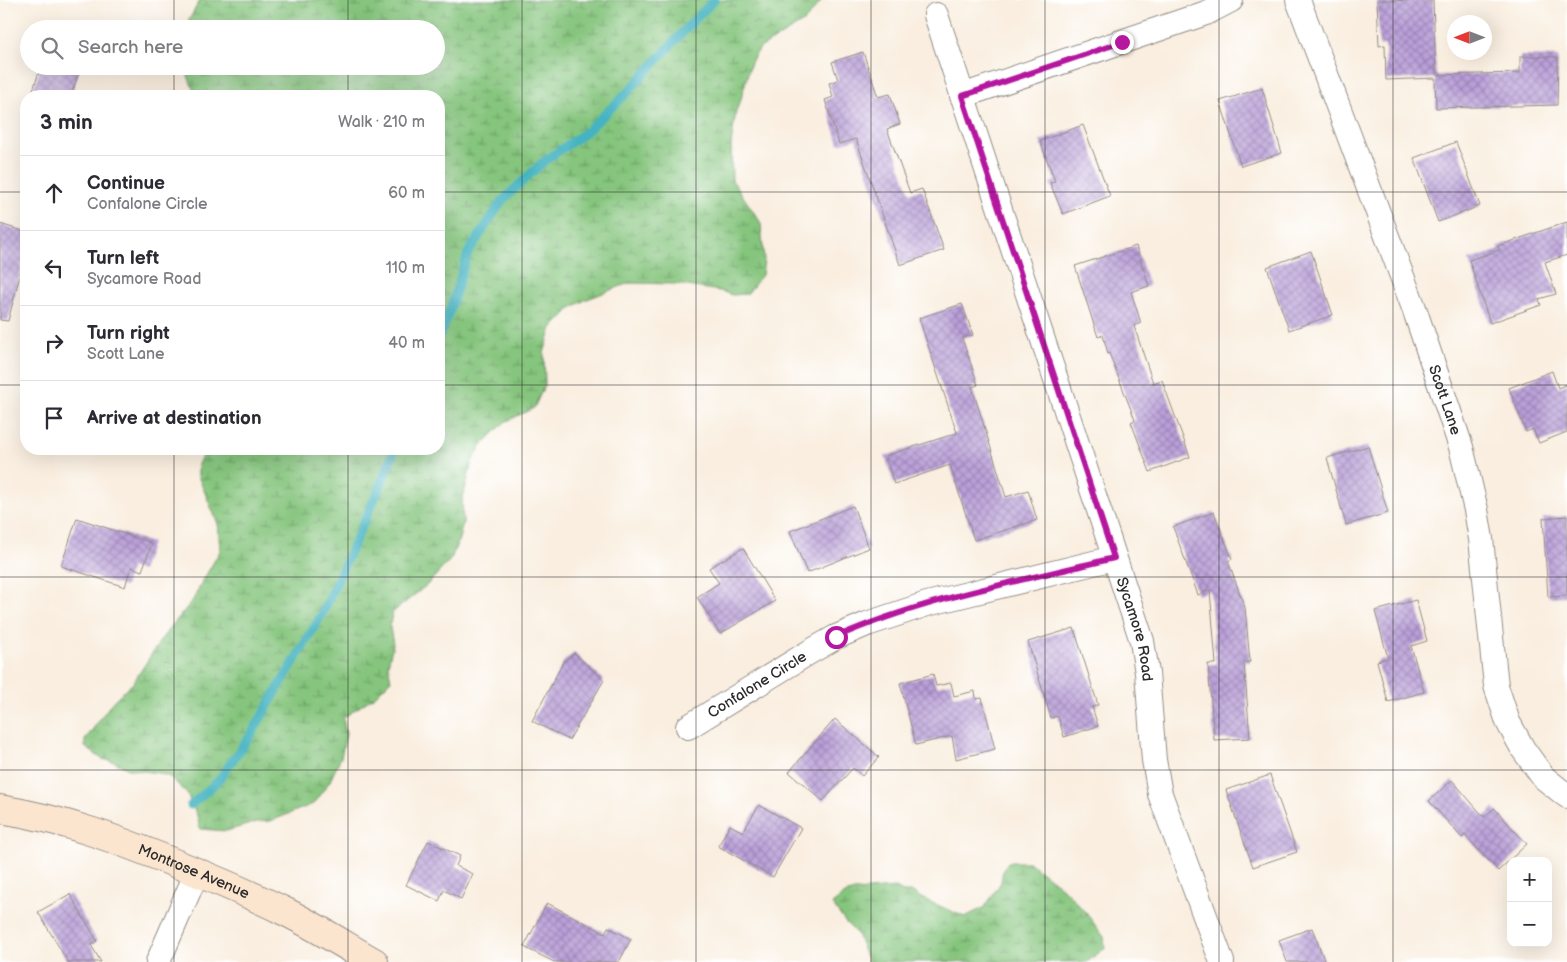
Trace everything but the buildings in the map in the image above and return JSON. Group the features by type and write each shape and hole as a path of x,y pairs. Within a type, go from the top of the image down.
{"main road":[{"name":"Montrose Avenue","path":"0,810 25,813 90,831 152,853 290,914 374,962"}],"street":[{"path":"962,96 1206,13 1231,0"},
{"name":"Scott Lane","path":"1298,0 1414,308 1461,447 1481,538 1496,686 1508,722 1523,749 1543,777 1567,796"},
{"name":"Sycamore Road","path":"936,15 1144,649 1154,760 1160,794 1222,962"},
{"name":"Confalone Circle","path":"688,727 808,653 836,637 867,624 927,604 1114,558"},
{"path":"158,962 197,872"}],"green space":[{"path":"200,0 822,0 805,21 760,48 751,62 736,111 731,145 732,180 761,223 764,260 762,275 747,294 732,295 720,291 675,284 629,283 585,300 571,308 552,328 544,353 545,384 534,408 505,422 481,446 472,462 462,501 463,522 451,559 427,585 392,613 390,628 393,644 388,665 391,680 375,696 343,718 346,734 341,757 330,781 313,804 271,821 257,822 227,831 200,829 197,815 186,792 170,777 158,773 128,769 115,762 102,759 85,747 85,740 113,701 133,683 162,638 193,600 220,551 218,524 198,476 198,464 203,455 445,455 445,90 194,90 188,75 445,75 445,20 189,20"},
{"path":"1008,862 1029,862 1063,888 1086,913 1104,937 1105,948 1087,962 868,962 857,934 832,904 845,894 854,891 896,888 903,892 913,892 921,898 965,917 985,907 1001,882 1003,870"}],"waterway":[{"path":"445,322 468,253 502,201 542,163 587,131 629,91 714,0"},
{"path":"191,805 218,781 252,733 322,614 393,455"}],"route":[{"path":"836,637 867,624 927,604 1114,558 962,96 1122,42"}]}
